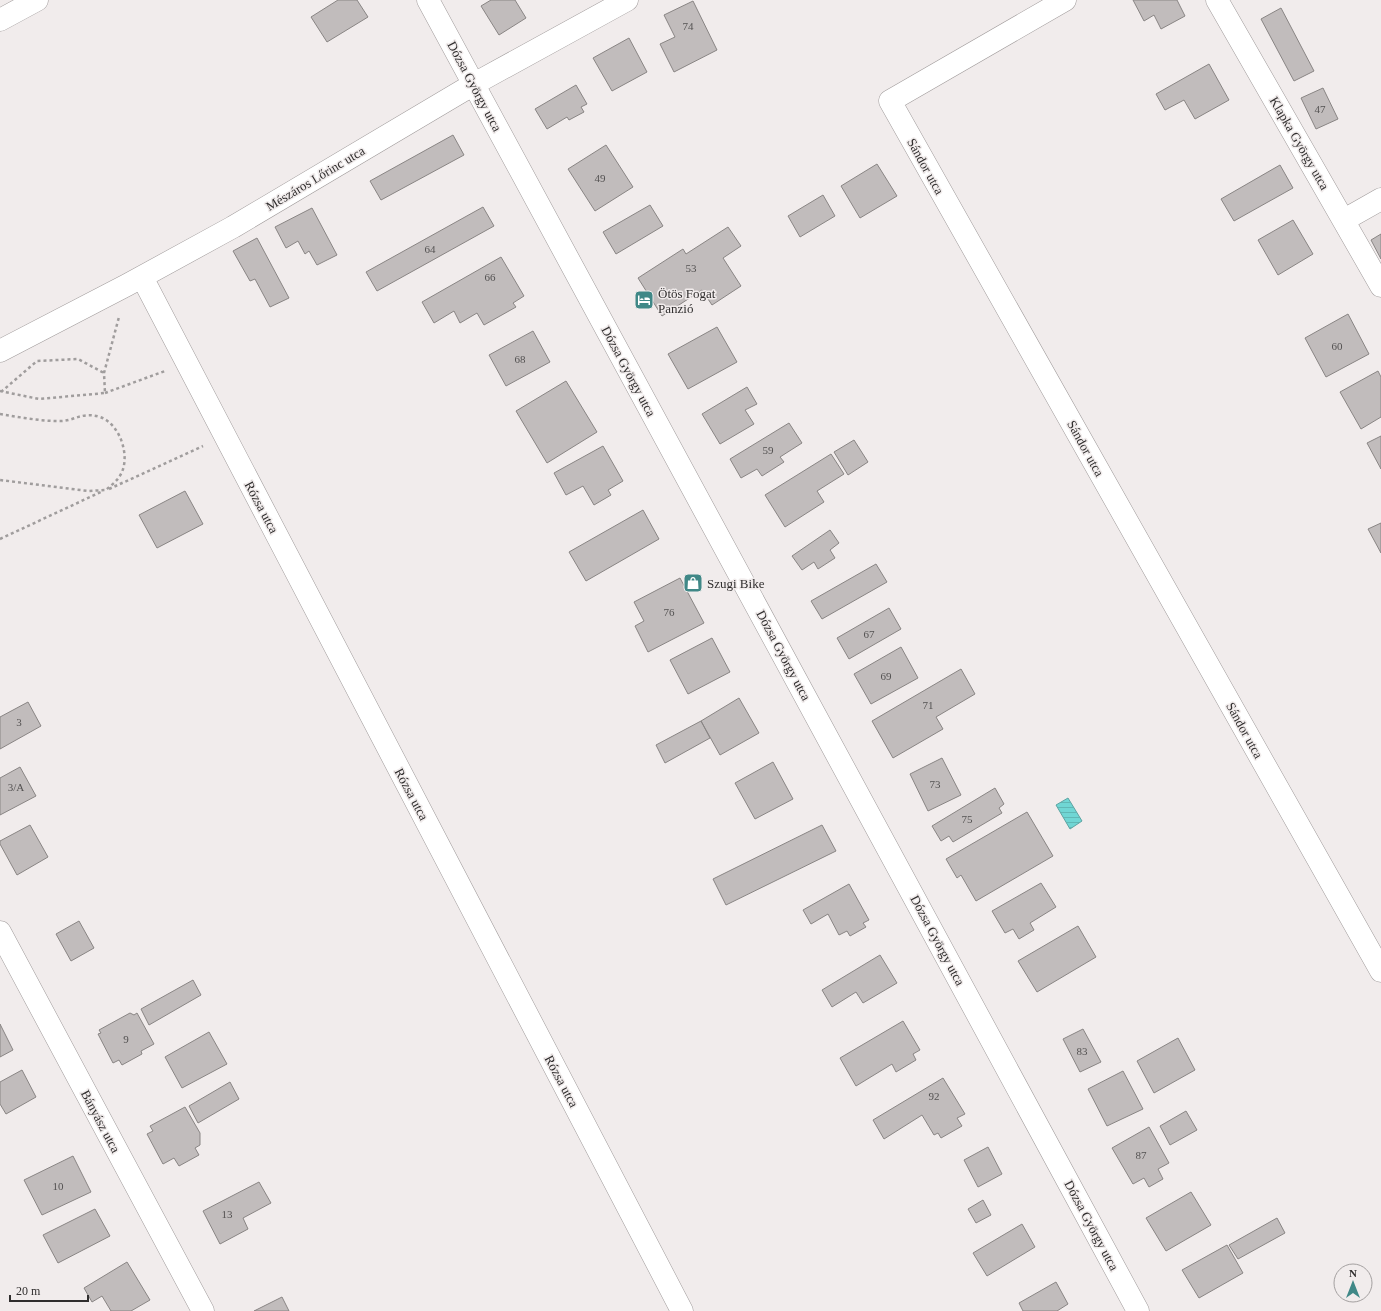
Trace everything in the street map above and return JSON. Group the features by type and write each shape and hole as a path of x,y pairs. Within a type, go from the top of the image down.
{"street":[{"path":"0,20 37,0"},
{"name":"Dózsa György utca","path":"428,0 1138,1311"},
{"name":"Mészáros Lőrinc utca","path":"0,351 135,281 240,223 474,84 627,0"},
{"name":"Sándor utca","path":"1065,0 890,101 1381,971"},
{"name":"Klapka György utca","path":"1217,0 1381,286"},
{"path":"1344,220 1381,199"},
{"name":"Rózsa utca","path":"135,281 187,363 682,1311"},
{"name":"Bányász utca","path":"0,932 203,1311"}],"path":[{"path":"105,393 104,373 135,281"},
{"path":"0,392 37,361 78,359 104,373"},
{"path":"0,392 39,399 105,393 187,363"},
{"path":"0,414 59,421 83,414 101,418 115,429 124,447 124,462 120,477 106,490 88,491 0,480"},
{"path":"0,539 225,435"}],"water":[{"path":"1068,798 1082,821 1070,829 1056,805"}],"building":[{"path":"338,0 357,0 368,17 327,42 311,17"},
{"path":"491,0 515,0 526,18 499,35 481,6"},
{"path":"1133,0 1177,0 1185,16 1161,29 1154,15 1144,21"},
{"path":"693,1 717,50 674,72 660,44 675,37 664,15"},
{"path":"1281,8 1314,71 1294,81 1261,19"},
{"path":"629,38 647,72 612,91 593,58"},
{"path":"1209,64 1229,100 1195,119 1184,100 1165,110 1156,94"},
{"path":"576,85 587,104 581,107 584,112 569,120 567,117 547,129 535,109"},
{"path":"1323,88 1338,119 1316,129 1301,98"},
{"path":"453,135 464,155 381,200 370,181"},
{"path":"606,145 633,187 595,211 568,169"},
{"path":"877,164 897,196 860,218 841,186"},
{"path":"1280,165 1293,188 1234,221 1221,199"},
{"path":"823,195 835,216 800,237 788,216"},
{"path":"650,205 663,226 616,254 603,232"},
{"path":"483,207 494,226 377,291 366,272"},
{"path":"312,208 337,255 317,265 309,251 305,254 298,241 286,248 275,227"},
{"path":"1293,220 1313,254 1278,275 1258,240"},
{"path":"728,227 741,246 723,258 741,286 712,305 702,290 662,316 638,278 683,249 686,254"},
{"path":"1381,234 1381,259 1371,240"},
{"path":"257,238 289,298 270,307 255,279 250,281 233,251"},
{"path":"501,257 524,296 513,303 516,307 484,325 477,313 460,323 454,311 434,323 422,302"},
{"path":"1348,314 1369,354 1326,377 1305,338"},
{"path":"717,327 737,362 688,389 668,354"},
{"path":"533,331 550,362 506,386 489,355"},
{"path":"1378,371 1381,377 1381,417 1361,429 1340,392"},
{"path":"566,381 597,432 547,463 516,411"},
{"path":"747,387 757,404 745,410 754,424 720,444 702,414"},
{"path":"789,423 802,443 780,457 784,462 762,476 757,469 741,478 730,459"},
{"path":"1381,436 1381,469 1367,443"},
{"path":"854,440 868,462 848,475 834,452"},
{"path":"603,446 623,481 608,490 611,495 594,505 583,486 566,495 554,473"},
{"path":"831,454 844,474 817,491 824,502 785,527 765,495"},
{"path":"185,491 203,524 157,548 139,515"},
{"path":"643,510 659,539 586,581 569,552"},
{"path":"1381,523 1381,553 1368,529"},
{"path":"830,530 839,543 830,550 835,558 818,569 814,562 802,570 792,556"},
{"path":"876,564 887,582 822,619 811,601"},
{"path":"680,578 704,623 648,652 635,626 644,621 634,602"},
{"path":"889,608 901,629 849,659 837,638"},
{"path":"712,638 730,672 688,694 670,660"},
{"path":"901,647 918,678 871,704 854,674"},
{"path":"961,669 975,694 936,717 943,729 893,758 872,721"},
{"path":"739,698 759,733 720,755 701,721"},
{"path":"28,702 41,726 0,749 0,717"},
{"path":"701,721 710,738 665,763 656,745"},
{"path":"942,758 961,795 928,811 910,774"},
{"path":"773,762 793,799 755,819 735,783"},
{"path":"20,767 36,796 0,815 0,778"},
{"path":"995,788 1004,804 999,808 1002,813 953,842 949,836 941,841 932,826"},
{"path":"1027,812 1053,856 976,901 961,875 957,878 946,859"},
{"path":"30,825 48,857 17,875 0,844 0,841"},
{"path":"822,825 836,851 726,905 713,879"},
{"path":"1041,883 1056,907 1030,923 1034,930 1019,939 1013,929 1005,933 992,911"},
{"path":"849,884 869,920 863,923 866,927 850,936 847,931 839,935 828,914 811,924 803,910"},
{"path":"79,921 94,948 71,961 56,934"},
{"path":"1078,926 1096,957 1037,992 1018,961"},
{"path":"880,955 897,983 863,1003 856,992 832,1007 822,990"},
{"path":"193,980 201,995 149,1025 141,1009"},
{"path":"130,1013 134,1015 137,1013 154,1044 141,1051 142,1054 122,1065 119,1060 113,1063 98,1034 101,1033 99,1030"},
{"path":"903,1021 920,1050 913,1054 916,1060 896,1072 892,1064 856,1086 840,1058"},
{"path":"0,1024 13,1050 0,1057"},
{"path":"1083,1029 1101,1062 1080,1072 1063,1039"},
{"path":"209,1032 227,1064 182,1088 165,1057"},
{"path":"1178,1038 1195,1070 1154,1093 1137,1061"},
{"path":"22,1070 36,1097 6,1114 0,1104 0,1082"},
{"path":"1123,1071 1143,1109 1107,1126 1088,1089"},
{"path":"943,1078 965,1114 957,1118 962,1126 941,1138 938,1133 934,1135 922,1115 884,1139 873,1120"},
{"path":"230,1082 239,1099 198,1123 189,1106"},
{"path":"185,1107 200,1133 200,1145 195,1148 199,1155 179,1166 174,1158 163,1164 147,1134 153,1131 150,1126"},
{"path":"1186,1111 1197,1130 1170,1145 1160,1126"},
{"path":"1149,1127 1169,1163 1158,1169 1163,1179 1149,1187 1144,1178 1133,1184 1112,1148"},
{"path":"988,1147 1002,1174 978,1187 964,1160"},
{"path":"73,1156 91,1192 42,1215 24,1180"},
{"path":"259,1182 271,1203 243,1218 248,1229 220,1244 203,1211"},
{"path":"1191,1192 1211,1225 1166,1251 1146,1218"},
{"path":"983,1200 991,1215 976,1223 968,1209"},
{"path":"95,1209 110,1236 58,1263 43,1235"},
{"path":"1277,1218 1285,1233 1238,1259 1229,1245"},
{"path":"1022,1224 1035,1247 987,1276 973,1253"},
{"path":"1227,1245 1243,1273 1199,1298 1182,1270"},
{"path":"127,1262 150,1300 131,1311 111,1311 102,1296 92,1302 84,1288"},
{"path":"1056,1282 1068,1304 1057,1311 1023,1311 1019,1303"},
{"path":"282,1297 289,1311 254,1311"}],"place":[{"name":"Ötös Fogat Panzió","path":"644,300"},
{"name":"Szugi Bike","path":"693,583"}]}
